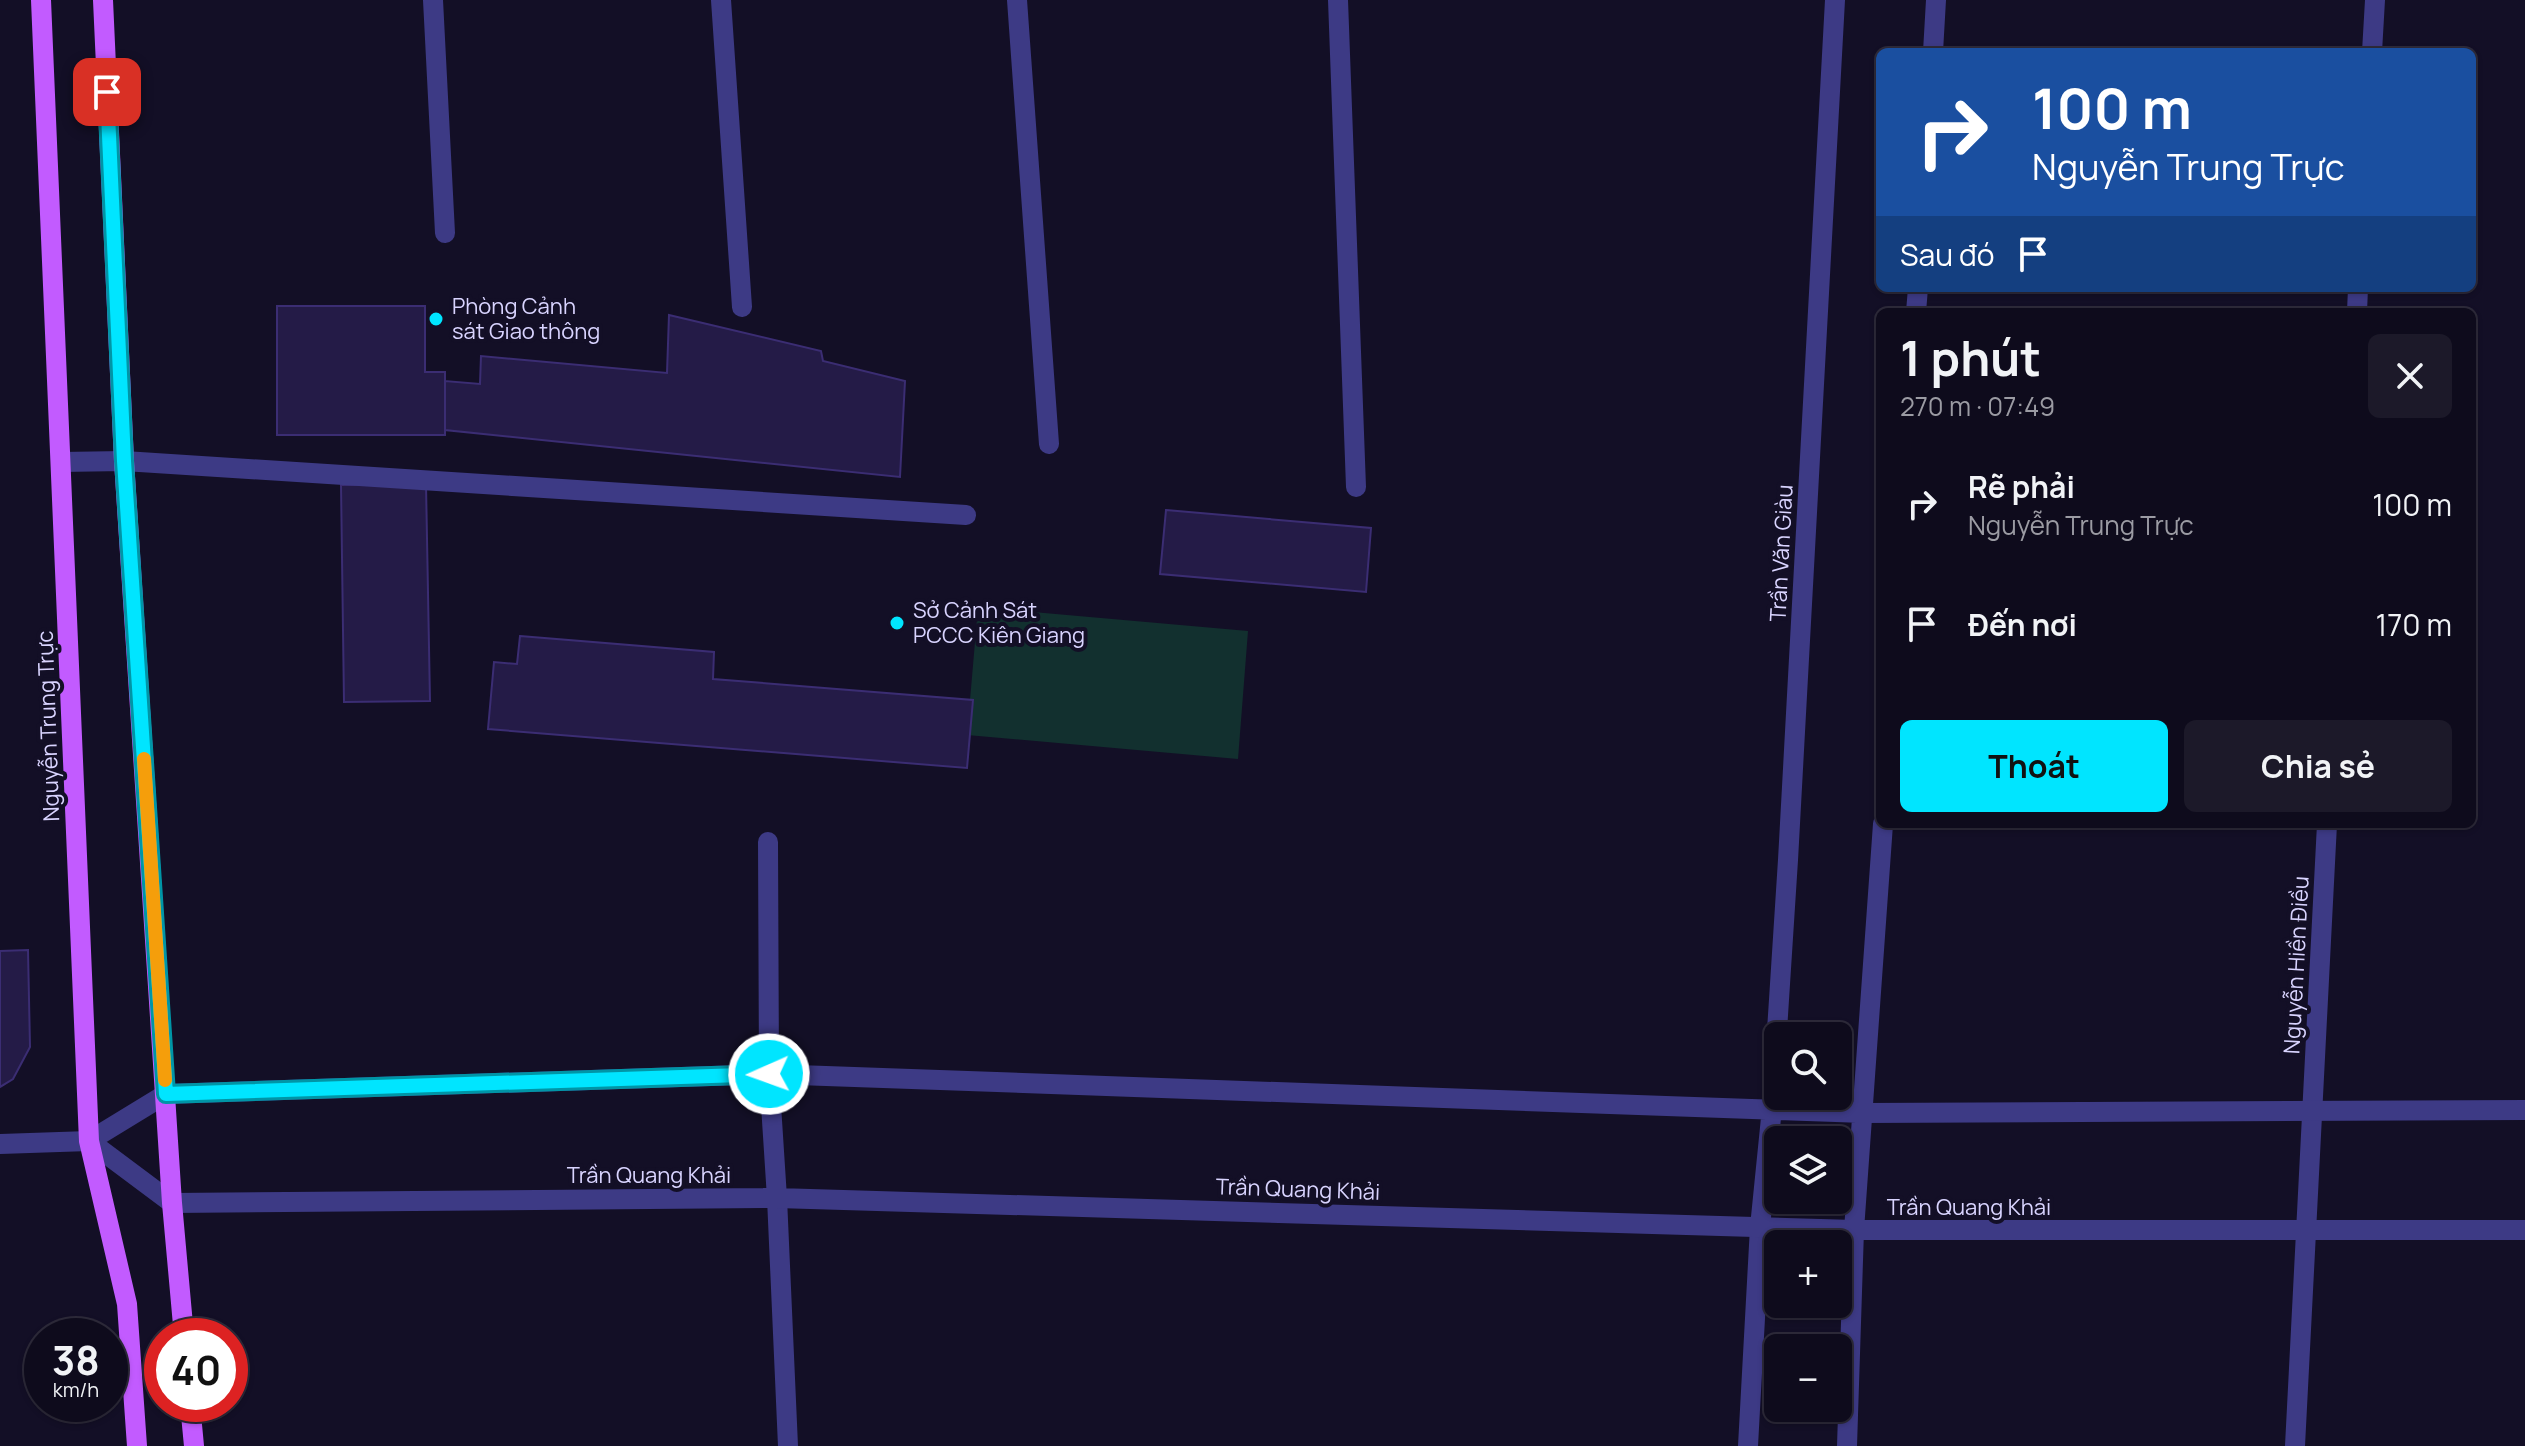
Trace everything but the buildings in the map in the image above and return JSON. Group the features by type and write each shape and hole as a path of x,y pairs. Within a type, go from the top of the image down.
{"main road":[{"name":"Nguyễn Trung Trực","path":"41,0 89,1141 127,1304 137,1446"},
{"path":"103,0 124,461 172,1203 182,1318"},
{"path":"192,1422 194,1446"}],"street":[{"path":"433,0 445,233"},
{"path":"721,0 742,307"},
{"path":"1017,0 1049,444"},
{"path":"1338,0 1356,487"},
{"name":"Trần Văn Giàu","path":"1777,1022 1835,0"},
{"path":"1933,48 1936,0"},
{"path":"2372,48 2375,0"},
{"path":"61,462 124,461 966,515"},
{"path":"1847,1446 1854,1230 1883,828"},
{"name":"Nguyễn Hiền Điều","path":"2295,1446 2327,828"},
{"path":"768,842 769,1074 788,1446"},
{"path":"0,1144 89,1141 166,1094 769,1074 1764,1108"},
{"name":"Trần Văn Giàu","path":"1748,1446 1760,1227 1772,1110"},
{"path":"1809,1110 1864,1113 2525,1110"},
{"path":"89,1141 172,1203"},
{"name":"Trần Quang Khải","path":"172,1203 777,1198 1854,1230 2525,1230"}],"green space":[{"path":"978,607 1248,631 1238,759 967,735"}],"slow traffic":[{"path":"144,759 165,1080"}],"place":[{"name":"Phòng Cảnh sát Giao thông","path":"436,319"},
{"name":"Sở Cảnh Sát PCCC Kiên Giang","path":"897,623"}],"route":[{"path":"107,92 124,461 166,1094 769,1074"}]}
